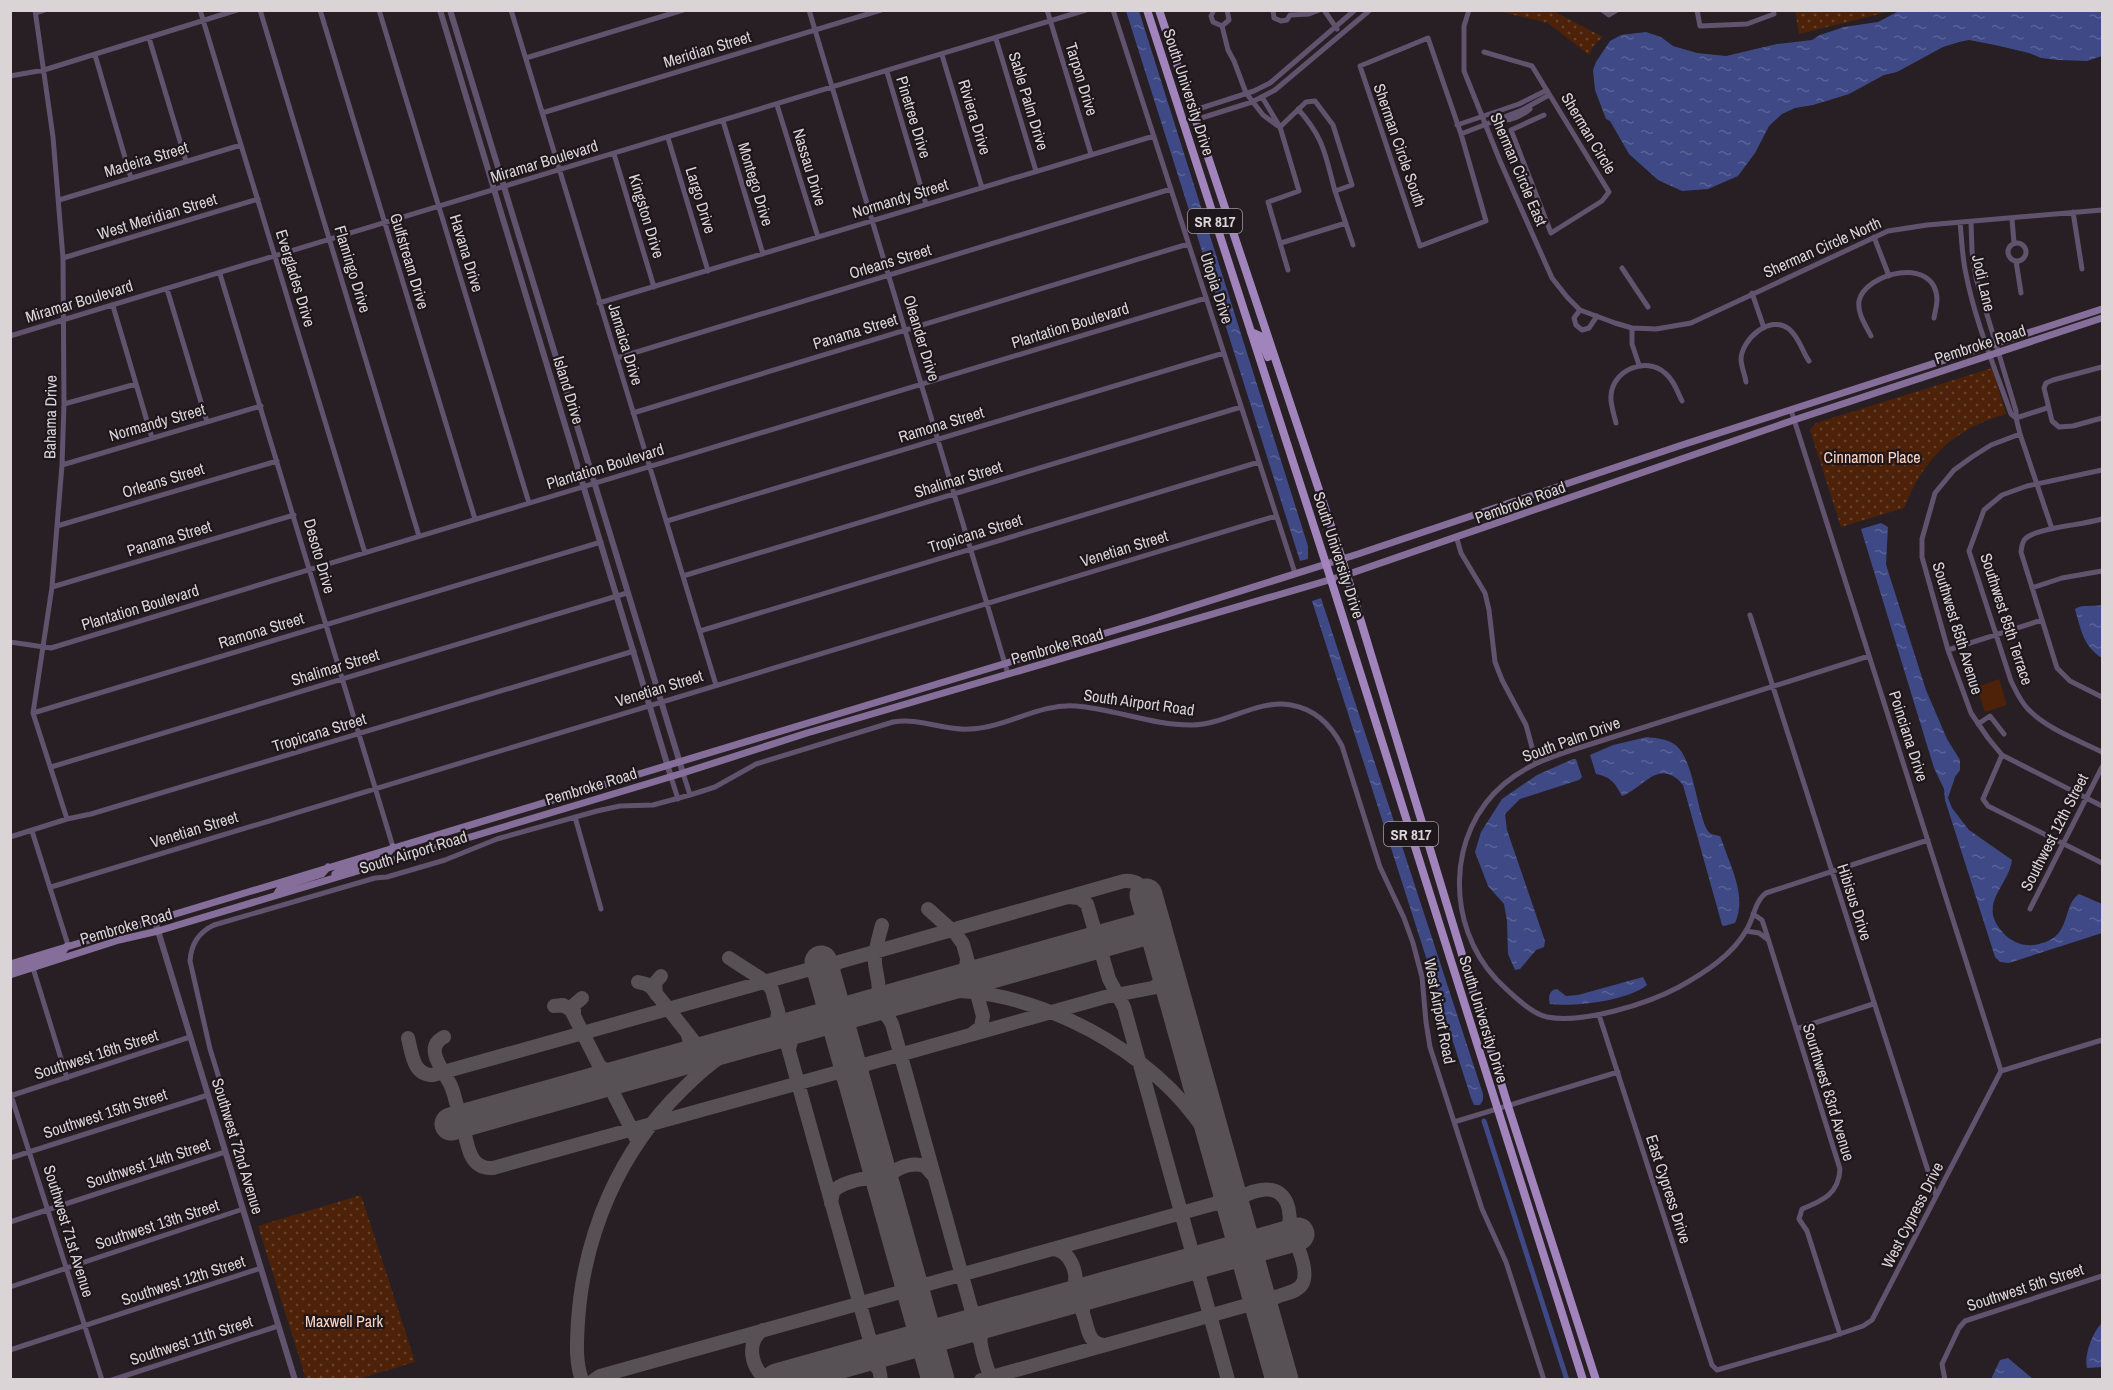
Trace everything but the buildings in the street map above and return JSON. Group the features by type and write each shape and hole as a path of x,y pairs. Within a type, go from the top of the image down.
{"main road":[{"name":"South University Drive","path":"1147,10 1326,564 1584,1380"},
{"name":"South University Drive","path":"1159,10 1342,559 1508,1106 1596,1380"},
{"name":"Pembroke Road","path":"1998,348 2103,309"},
{"name":"Pembroke Road","path":"10,964 1326,564 1791,410 2103,318"},
{"path":"1251,332 1260,336 1285,400 1291,406"},
{"name":"Pembroke Road","path":"10,975 119,940 158,931 671,777 807,733 1346,575 1456,539 1988,351"},
{"path":"1657,454 1661,466"},
{"path":"328,879 341,870 387,856 393,847"},
{"path":"276,895 281,887 322,874 328,867"},
{"path":"10,970 62,953 68,945"}],"street":[{"path":"36,12 45,10"},
{"name":"Everglades Drive","path":"200,10 365,553"},
{"path":"10,76 44,70 237,10"},
{"name":"Flamingo Drive","path":"260,10 419,536"},
{"name":"Gulfstream Drive","path":"320,10 475,519"},
{"name":"Havana Drive","path":"379,10 529,503"},
{"name":"Island Drive","path":"440,10 671,777"},
{"name":"Island Drive","path":"450,10 682,773"},
{"name":"Jamaica Drive","path":"511,10 716,685"},
{"path":"526,58 682,10"},
{"name":"Oleander Drive","path":"809,10 1008,674"},
{"name":"Meridian Street","path":"542,114 881,10"},
{"name":"Tarpon Drive","path":"1047,10 1091,154"},
{"name":"Miramar Boulevard","path":"10,336 1086,10"},
{"name":"Utopia Drive","path":"1113,10 1295,573"},
{"path":"1214,10 1211,16 1213,22 1222,26"},
{"path":"1222,26 1229,20 1227,10"},
{"path":"1273,10 1274,18 1279,21 1284,21 1290,13 1309,14 1319,10"},
{"path":"1324,10 1341,35"},
{"path":"1192,111 1260,88 1279,76 1355,10"},
{"path":"1195,120 1262,97 1289,80 1370,10"},
{"name":"Sherman Circle East","path":"1469,10 1464,26 1464,71 1485,125 1552,278 1580,310 1597,316"},
{"path":"1602,10 1610,15 1617,10"},
{"path":"1697,10 1700,26 1747,24 1774,12"},
{"name":"Bahama Drive","path":"36,12 59,200 63,258 64,404 62,465 52,587 33,713 67,819"},
{"path":"1222,26 1228,50 1246,93 1263,115 1280,127"},
{"path":"149,38 186,161"},
{"name":"Sherman Circle South","path":"1428,38 1461,134 1486,221 1420,246 1360,66 1428,38"},
{"name":"Sable Palm Drive","path":"996,39 1036,171"},
{"name":"Sherman Circle","path":"1484,52 1532,66 1609,192 1602,201 1551,233 1511,130 1544,115"},
{"path":"95,55 131,178"},
{"name":"Riviera Drive","path":"942,55 982,188"},
{"name":"Pinetree Drive","path":"886,72 927,204"},
{"path":"1457,125 1548,93"},
{"path":"1499,120 1506,121 1524,114 1548,93"},
{"path":"1262,97 1280,127 1299,190 1268,202 1288,270"},
{"path":"1280,127 1306,102 1315,101 1333,125 1352,185 1335,191"},
{"name":"Nassau Drive","path":"777,105 818,237"},
{"path":"1461,134 1531,106"},
{"path":"1510,107 1513,114"},
{"path":"1298,109 1322,141 1335,191 1353,245"},
{"name":"Montego Drive","path":"723,121 763,254"},
{"name":"Normandy Street","path":"599,303 1154,136"},
{"name":"Largo Drive","path":"668,138 708,271"},
{"name":"Madeira Street","path":"59,200 241,145"},
{"name":"Kingston Drive","path":"614,154 654,287"},
{"name":"Orleans Street","path":"617,358 1171,189"},
{"name":"West Meridian Street","path":"63,258 258,199"},
{"name":"Sherman Circle North","path":"1597,316 1632,328 1656,329 1690,322 1888,231 1906,227 2103,210"},
{"path":"2073,212 2082,269"},
{"path":"2012,219 2014,243"},
{"name":"Jodi Lane","path":"1971,222 1976,278 1998,348 2016,418"},
{"path":"1281,243 1346,223"},
{"name":"Jodi Lane","path":"1960,223 1967,281 1988,351 2011,414 2016,418"},
{"path":"1874,237 1889,276"},
{"path":"2014,243 2020,243 2026,249 2024,258 2016,261 2010,258 2007,252 2009,246 2014,243"},
{"name":"Panama Street","path":"633,413 1188,244"},
{"path":"2016,261 2021,293"},
{"path":"1622,268 1648,307"},
{"path":"1871,336 1859,308 1861,295 1867,288 1889,276 1914,272 1928,279 1937,298 1934,318"},
{"name":"Desoto Drive","path":"220,274 393,847"},
{"path":"167,289 207,422"},
{"path":"1752,293 1764,328"},
{"name":"Plantation Boulevard","path":"10,642 51,648 1206,298"},
{"path":"113,306 152,438"},
{"path":"1580,310 1574,318 1576,326 1582,330 1589,328 1597,316"},
{"path":"1746,382 1741,358 1748,340 1764,328 1780,324 1788,328 1798,339 1809,361"},
{"path":"1632,328 1632,344 1640,365"},
{"name":"Ramona Street","path":"667,521 1224,353"},
{"path":"1616,423 1610,396 1615,380 1626,371 1640,365 1659,368 1667,374 1682,401"},
{"path":"2103,367 2048,381 2044,388 2052,421 2063,428 2103,418"},
{"path":"64,404 136,384"},
{"name":"Normandy Street","path":"62,465 261,406"},
{"name":"Shalimar Street","path":"683,576 1241,407"},
{"path":"2048,408 2016,418 2052,529"},
{"name":"Poinciana Drive","path":"1791,410 2001,1071"},
{"name":"Southwest 85th Avenue","path":"2020,434 1991,445 1954,470 1935,493 1922,539 1922,557 1948,650 1971,713 1978,724 2002,755 2103,806"},
{"name":"Orleans Street","path":"57,526 277,461"},
{"name":"Tropicana Street","path":"700,630 1259,462"},
{"path":"2037,483 2103,470"},
{"name":"Southwest 85th Terrace","path":"2037,483 2002,495 1984,510 1970,551 2011,681 2019,699 2043,722 2103,752"},
{"name":"Panama Street","path":"52,587 294,515"},
{"name":"Venetian Street","path":"51,887 1276,516"},
{"path":"2103,519 2028,536 2022,541 2021,552 2057,668 2070,681 2103,697"},
{"path":"1456,539 1461,553 1485,593 1495,662 1526,725 1536,762"},
{"name":"Ramona Street","path":"33,713 601,542"},
{"path":"2032,588 2062,578 2103,571"},
{"name":"Shalimar Street","path":"51,768 627,593"},
{"name":"Hibisus Drive","path":"1750,615 1936,1196"},
{"path":"1948,650 2043,620"},
{"name":"Tropicana Street","path":"11,834 32,831 67,819 91,814 634,651"},
{"name":"South Palm Drive","path":"1869,656 1536,762 1503,785 1481,811 1467,839 1460,863 1458,885 1464,922 1478,956 1504,988 1532,1009 1545,1017 1552,1018 1599,1015 1654,999 1680,986 1714,964 1735,945 1746,931 1760,897 1766,893 1928,840"},
{"name":"South Airport Road","path":"228,1107 210,1049 190,967 191,950 197,939 209,927 454,857 507,836 575,817 613,807 653,805 678,799 715,787 756,764 898,721 975,729 1064,706 1087,707 1186,725 1207,723 1272,705 1290,705 1311,712"},
{"name":"West Airport Road","path":"1311,712 1332,729 1342,746 1380,867 1413,943 1422,977 1430,1047 1482,1209 1506,1262 1544,1380"},
{"path":"1978,724 1990,716 2004,734"},
{"path":"816,745 818,752"},
{"path":"2002,755 1983,799 1988,806 2103,862"},
{"name":"Southwest 12th Street","path":"2030,909 2103,767"},
{"path":"682,773 690,795"},
{"path":"671,777 678,799"},
{"path":"575,817 601,909"},
{"path":"32,831 68,945"},
{"name":"Sourthwest 83rd Avenue","path":"1753,914 1762,920 1840,1169 1840,1177 1833,1192 1824,1200 1802,1209 1799,1219 1807,1231 1840,1334"},
{"name":"Southwest 72nd Avenue","path":"155,921 295,1380"},
{"path":"1746,931 1759,933 1768,940"},
{"path":"33,968 67,1078"},
{"path":"1796,1029 1873,1004"},
{"name":"East Cypress Drive","path":"1599,1015 1712,1365 1717,1370"},
{"name":"Southwest 16th Street","path":"11,1094 190,1037"},
{"path":"2001,1071 2103,1040"},
{"name":"West Cypress Drive","path":"1717,1370 1868,1324 1878,1311 2001,1071"},
{"path":"1508,1106 1618,1072"},
{"name":"Southwest 71st Avenue","path":"11,1094 102,1380"},
{"name":"Southwest 15th Street","path":"10,1158 208,1095"},
{"name":"South University Drive","path":"1497,1110 1508,1106"},
{"path":"1454,1122 1497,1110"},
{"name":"Southwest 14th Street","path":"10,1222 225,1152"},
{"name":"Southwest 13th Street","path":"10,1287 243,1209"},
{"name":"Southwest 12th Street","path":"10,1350 261,1268"},
{"name":"Southwest 5th Street","path":"1945,1380 1942,1364 1959,1328 1965,1321 2103,1276"},
{"name":"Southwest 11th Street","path":"112,1380 278,1326"}],"green space":[{"path":"1795,10 1892,10 1892,11 1799,34"},
{"path":"1497,11 1553,11 1603,37 1594,45 1589,55 1548,23"},
{"name":"Cinnamon Place","path":"1992,368 2006,414 1971,428 1943,448 1921,474 1904,508 1841,527 1810,430 1816,423"},
{"path":"1999,679 2007,705 1985,712 1977,687"},
{"name":"Maxwell Park","path":"361,1195 415,1362 358,1379 306,1379 258,1226"}],"water":[{"path":"1126,11 1139,11 1308,546 1308,559 1300,561"},
{"path":"1899,11 2102,11 2102,56 2087,61 2041,58 2029,53 1969,40 1943,47 1849,94 1795,108 1782,114 1769,126 1755,153 1738,176 1708,189 1682,191 1658,180 1629,154 1610,121 1606,119 1595,90 1593,70 1596,62 1610,41 1621,35 1646,32 1661,37 1673,46 1697,53 1726,56 1777,44 1812,40 1844,27 1878,22"},
{"path":"1881,523 1888,527 1886,564 1926,690 1947,739 1960,760 1960,770 1955,777 1948,798 1952,808 1969,830 2012,860 1994,902 1994,920 2008,938 2015,942 2027,945 2041,944 2057,935 2063,927 2072,902 2079,894 2102,904 2102,933 2009,963 2000,962 1995,957 1861,529"},
{"path":"1321,598 1483,1094 1480,1105 1474,1105 1471,1098 1312,601"},
{"path":"2102,605 2102,658 2087,643 2075,609"},
{"path":"1647,737 1674,744 1687,763 1706,828 1711,834 1720,836 1739,892 1735,923 1722,925 1683,785 1674,777 1659,774 1622,796 1612,781 1596,774 1590,755 1613,745"},
{"path":"1576,759 1582,777 1579,780 1520,799 1505,814 1507,830 1545,941 1544,947 1536,950 1520,969 1515,970 1508,954 1504,904 1488,886 1475,852 1481,832 1502,799 1537,775"},
{"path":"1643,977 1647,985 1638,991 1614,999 1586,1004 1550,1004 1550,994 1557,989 1566,996 1578,995"},
{"path":"2102,1323 2102,1367 2087,1368 2090,1344"},
{"path":"2008,1358 2033,1379 1992,1379 2000,1360"}],"waterway":[{"path":"1484,1121 1567,1380"}],"taxiway":[{"path":"826,980 828,970 839,962 1124,881 1138,884 1146,895"},
{"path":"1068,897 1079,898 1087,904 1109,979 1124,1007 1191,1248 1189,1259 1181,1266 1191,1268 1199,1276 1228,1380"},
{"path":"928,909 956,934 963,944 983,1016 981,1027 972,1034"},
{"path":"882,925 875,958 878,993 863,1008 881,1011 892,1024 971,1308 978,1317 988,1321 983,1327 981,1341 991,1380"},
{"path":"729,958 766,982 772,990 869,1337 875,1345 886,1349 878,1362 881,1380"},
{"path":"947,985 961,975 967,960"},
{"path":"1154,987 1166,978 1164,961"},
{"path":"408,1038 417,1068 426,1074 433,1075 807,970 819,973 826,980"},
{"path":"656,994 655,983 661,976"},
{"path":"638,982 651,987 696,1044 706,1048 719,1048"},
{"path":"854,1081 858,1070 867,1064 1105,997 1157,987 1173,991"},
{"path":"917,993 954,991 993,995 1032,1005 1071,1020 1107,1040 1141,1063 1170,1089 1199,1122 1222,1165"},
{"path":"574,1015 574,1005 582,998"},
{"path":"554,1006 563,1005 571,1010 636,1138"},
{"path":"582,1380 578,1366 578,1321 588,1256 597,1225 624,1166 641,1139 683,1089 722,1056 770,1031 776,1022 778,1010"},
{"path":"789,1049 793,1034 807,1024"},
{"path":"678,1060 688,1050 690,1043 688,1035"},
{"path":"444,1037 435,1047 435,1054 451,1086 457,1107 465,1117 480,1115"},
{"path":"601,1067 612,1074 630,1073"},
{"path":"462,1120 467,1145 473,1159 484,1167 493,1168 835,1073 846,1074 854,1081"},
{"path":"865,1179 874,1173 877,1161"},
{"path":"884,1188 889,1176 899,1168 906,1166 925,1166 934,1176"},
{"path":"831,1203 833,1192 840,1186 851,1182 873,1179 884,1188"},
{"path":"1215,1204 1225,1196 1227,1183"},
{"path":"1235,1213 1238,1202 1247,1194 1259,1190 1279,1193 1287,1203 1290,1216 1288,1229 1280,1239"},
{"path":"909,1275 917,1283 928,1284 1217,1203 1227,1205 1235,1213"},
{"path":"1264,1316 1267,1305 1274,1298 1299,1288 1304,1281 1304,1269 1299,1250 1291,1242 1280,1239"},
{"path":"1052,1249 1064,1253 1072,1263 1074,1270 1075,1289 1065,1299"},
{"path":"594,1380 600,1376 897,1293 905,1287 909,1275"},
{"path":"1075,1279 1081,1287 1092,1292 1083,1301 1083,1311"},
{"path":"916,1301 919,1291 928,1284"},
{"path":"1256,1287 1265,1296 1277,1297"},
{"path":"1065,1299 1074,1301 1080,1306 1091,1338 1096,1343 1104,1345"},
{"path":"981,1380 1244,1306 1254,1306 1264,1316"},
{"path":"1267,1326 1272,1380"},
{"path":"962,1328 975,1332 980,1341"},
{"path":"763,1330 754,1341 752,1356 758,1370 769,1380"},
{"path":"860,1357 871,1359 878,1369"}],"runway":[{"path":"1146,895 1282,1380"},
{"path":"451,1124 1155,926"},
{"path":"821,962 938,1380"},
{"path":"777,1380 1298,1234"}]}
